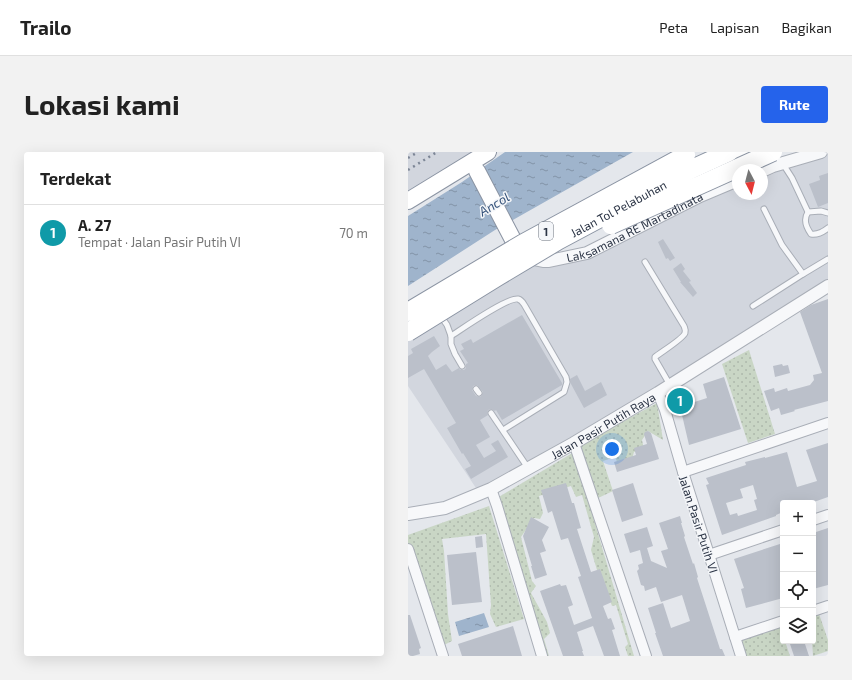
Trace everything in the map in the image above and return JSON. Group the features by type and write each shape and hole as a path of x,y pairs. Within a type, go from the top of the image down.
{"highway":[{"path":"477,171 487,152"},
{"path":"408,201 487,152"},
{"name":"Jalan Tol Pelabuhan","path":"408,332 504,270 692,169 729,152"},
{"name":"1","path":"525,258 542,252 747,152"},
{"name":"Jalan Tol Pelabuhan","path":"408,313 522,244 686,155"},
{"path":"408,313 496,270 504,270 778,158"},
{"path":"408,327 436,309 525,258 513,240 477,171"},
{"path":"452,174 477,171"}],"street":[{"path":"768,166 778,158 821,152"},
{"name":"Laksamana RE Martadinata","path":"525,258 549,261 587,253 701,195 732,182"},
{"name":"Jalan Pasir Putih Raya","path":"408,514 446,508 491,489 574,443 828,286"},
{"name":"Jalan Pasir Putih VI","path":"658,392 665,410 741,656"},
{"path":"683,472 828,423"},
{"path":"574,443 646,656"},
{"path":"491,489 542,656"},
{"path":"816,519 828,515"},
{"path":"709,555 780,531"},
{"path":"408,549 443,656"},
{"path":"816,610 828,606"},
{"path":"735,636 780,621"}],"lane":[{"path":"778,158 792,178 808,212"},
{"path":"764,209 782,245 803,274"},
{"path":"808,212 821,211 828,213"},
{"path":"808,212 805,216 805,222 811,234 822,232 828,228"},
{"path":"752,306 828,259"},
{"path":"644,262 684,326 685,330 685,334 655,357 670,385"},
{"path":"451,336 482,315 511,301 517,299 521,300 566,377 567,382 564,392 503,430"},
{"path":"436,309 447,325 451,336 451,344 462,366"},
{"path":"491,413 528,468"}],"shaded area":[{"path":"409,152 487,152 408,201"},
{"path":"821,152 828,152 828,286 480,494 408,386 408,333 515,268 587,253 732,184 732,200 768,200 768,169"}],"green space":[{"path":"749,350 775,434 748,443 722,364"},
{"path":"657,403 663,440 648,431 642,440 644,449 634,452 632,459 618,464 615,457 603,461 613,491 596,499 578,446"},
{"path":"574,452 634,656 628,656 625,647 628,644 616,605 612,606 601,575 597,570 591,550 594,537 582,495 576,497 571,486 539,496 543,513 540,519 534,518 521,537 532,581 536,586 531,593 547,622 550,633 544,639 549,656 546,656 497,498"},
{"path":"489,506 524,619 496,627 490,614 491,605 486,534 442,539 448,614 452,641 442,646 408,556 408,535"},
{"path":"819,614 828,640 828,651 813,656 812,644 816,644 816,615"},
{"path":"780,627 780,644 786,644 790,656 746,656 741,639"}],"water":[{"name":"Ancol","path":"505,152 633,152 495,230 408,286 408,216 462,182"},
{"path":"484,613 489,627 459,636 455,622"}],"building":[{"path":"828,173 828,203 818,207 809,184 820,180 819,176"},
{"path":"663,239 675,258 670,261 668,258 666,259 658,242"},
{"path":"681,263 685,269 683,271 691,281 689,282 697,293 693,297 680,282 673,269"},
{"path":"828,299 828,401 781,415 779,408 771,411 764,391 774,388 775,392 787,388 788,391 810,385 814,380 813,375 822,373 800,312 811,305"},
{"path":"522,315 562,385 502,420 496,410 488,410 488,415 480,420 490,437 476,445 484,458 496,451 491,444 498,440 508,457 471,479 465,469 471,466 463,453 462,454 447,428 456,423 424,369 408,378 408,356 413,353 411,349 434,336 440,346 428,356 436,370 446,364 452,372 459,368 460,370 464,370 466,368 466,364 468,363 460,351 464,349 461,344 471,339 473,343","holes":["477,385 483,392 480,397 476,396 472,390 473,386"]},
{"path":"782,364 783,366 788,365 790,373 775,377 773,366"},
{"path":"577,375 585,391 601,382 607,395 584,408 571,384 570,379"},
{"path":"724,377 741,429 689,445 682,415 689,411 682,406 707,398 703,384"},
{"path":"648,431 651,433 659,459 617,472 614,462 636,455 634,448 647,444 644,434"},
{"path":"828,443 828,497 816,501 816,500 780,500 780,513 776,516 722,535 706,485 709,484 706,478 746,465 745,462 787,452 797,487 817,481 806,450","holes":["753,485 757,499 754,500 757,510 738,516 737,513 730,515 726,503 743,498 740,489"]},
{"path":"566,483 572,503 574,503 581,528 577,529 591,572 600,569 612,602 603,606 608,619 611,618 615,629 612,630 620,656 604,656 593,626 577,632 584,656 563,656 540,591 560,584 561,586 566,585 573,605 568,607 574,625 592,618 578,577 581,576 568,538 561,540 552,511 548,513 541,490"},
{"path":"633,483 643,515 622,522 612,490"},
{"path":"680,516 684,537 693,564 694,563 697,578 720,649 722,649 725,656 663,656 655,633 648,608 663,603 671,628 690,621 682,595 661,602 656,587 645,591 644,586 641,585 637,571 639,569 638,565 643,563 640,550 630,553 624,534 647,527 653,546 647,548 651,561 667,568 661,551 668,549 659,523"},
{"path":"531,517 549,527 542,540 546,551 540,553 547,575 535,579 523,536"},
{"path":"828,528 828,585 816,588 816,536 816,532"},
{"path":"482,536 483,547 476,548 475,537"},
{"path":"780,544 780,599 746,608 741,589 744,588 734,559"},
{"path":"476,552 482,602 452,605 447,555"},
{"path":"408,615 410,615 421,648 419,649 420,654 413,656 408,656"},
{"path":"513,626 522,656 462,656 458,644"},
{"path":"790,644 805,644 809,656 794,656"}],"railway":[{"path":"408,158 418,152"},
{"path":"408,170 437,152"}],"place":[{"name":"A. 27","path":"680,401"}]}
